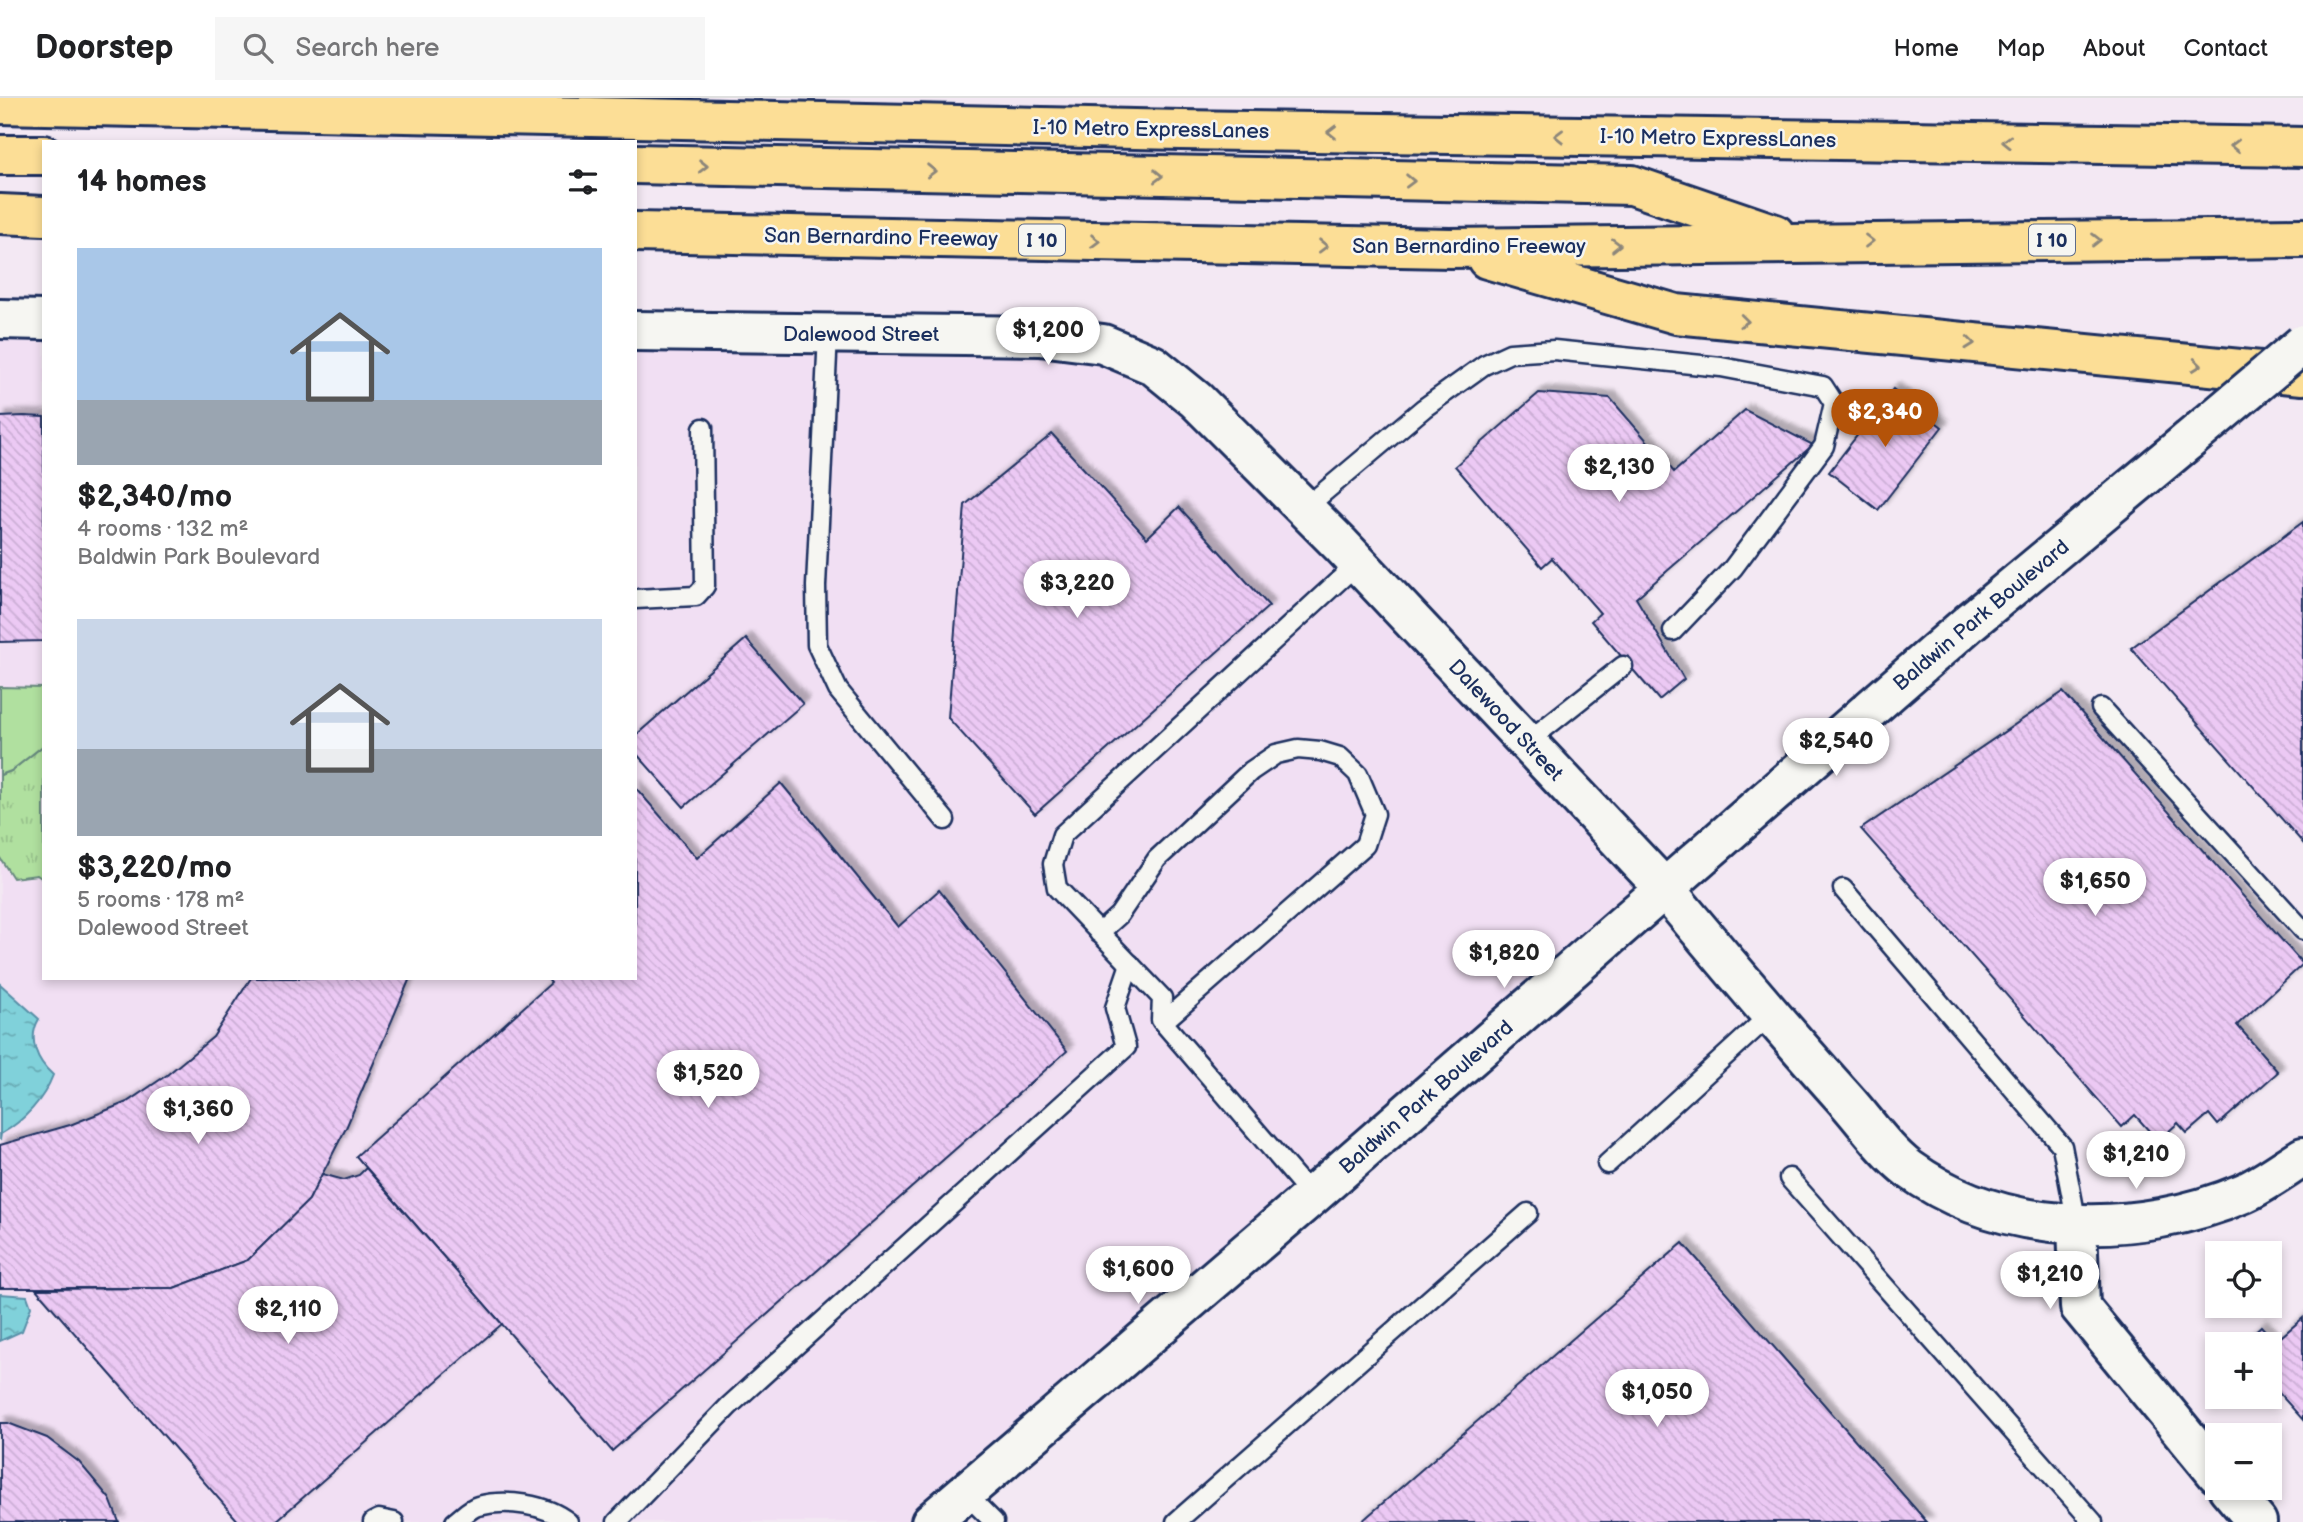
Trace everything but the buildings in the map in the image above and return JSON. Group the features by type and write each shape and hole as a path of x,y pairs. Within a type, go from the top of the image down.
{"highway":[{"name":"I-10 Metro ExpressLanes","path":"0,104 1195,131 2303,147"},
{"path":"0,155 42,155"},
{"path":"637,164 1632,185 1800,242"},
{"path":"0,214 42,216"},
{"name":"San Bernardino Freeway","path":"637,232 1450,248 2303,238"},
{"path":"1450,248 1676,314 2303,375"}],"main road":[{"path":"0,319 42,320"},
{"name":"Dalewood Street","path":"637,331 1040,336 1103,344 1153,365 1196,400 1305,508 1527,742 1665,889 1770,1015 1906,1167 1944,1192 1986,1210 2026,1219 2113,1224 2176,1215 2245,1192 2303,1157"},
{"name":"Baldwin Park Boulevard","path":"931,1522 1312,1196 1969,623 2303,344"},
{"path":"2077,1224 2080,1307 2205,1459"},
{"path":"2238,1500 2257,1522"}],"lane":[{"path":"828,334 816,586 817,645 838,690 945,820"},
{"path":"1305,508 1424,408 1484,365 1510,353 1555,350 1707,366 1823,386 1834,403 1824,446 1733,568 1673,631"},
{"path":"637,599 696,596 705,586 703,428"},
{"path":"1312,1196 1163,1022 1162,998 1057,888 1053,864 1062,835 1358,563"},
{"path":"1527,742 1623,666"},
{"path":"2101,708 2303,930"},
{"path":"1099,933 1119,915 1157,859 1251,771 1276,754 1298,749 1321,751 1340,757 1358,774 1375,814 1365,845 1163,1022"},
{"path":"1843,889 2062,1146 2077,1224"},
{"path":"617,1522 729,1406 1126,1047 1115,1008 1130,964"},
{"path":"1607,1164 1770,1015"},
{"path":"1788,1178 2093,1522"},
{"path":"1176,1522 1528,1213"},
{"path":"965,1493 994,1522"},
{"path":"455,1522 476,1506 519,1504 556,1512 568,1522"},
{"path":"373,1522 394,1522"}],"shaded area":[{"path":"0,328 42,329 42,980 637,980 637,341 828,334 1153,365 1665,889 931,1522 0,1522"}],"green space":[{"path":"0,687 42,688 42,747 11,771 0,775"},
{"path":"42,747 42,879 37,875 13,878 0,858 0,775 11,771"}],"water":[{"path":"0,984 39,1019 34,1042 42,1063 53,1075 39,1101 25,1116 1,1134 0,1140"},
{"path":"0,1294 27,1296 31,1307 22,1331 0,1341"}]}
